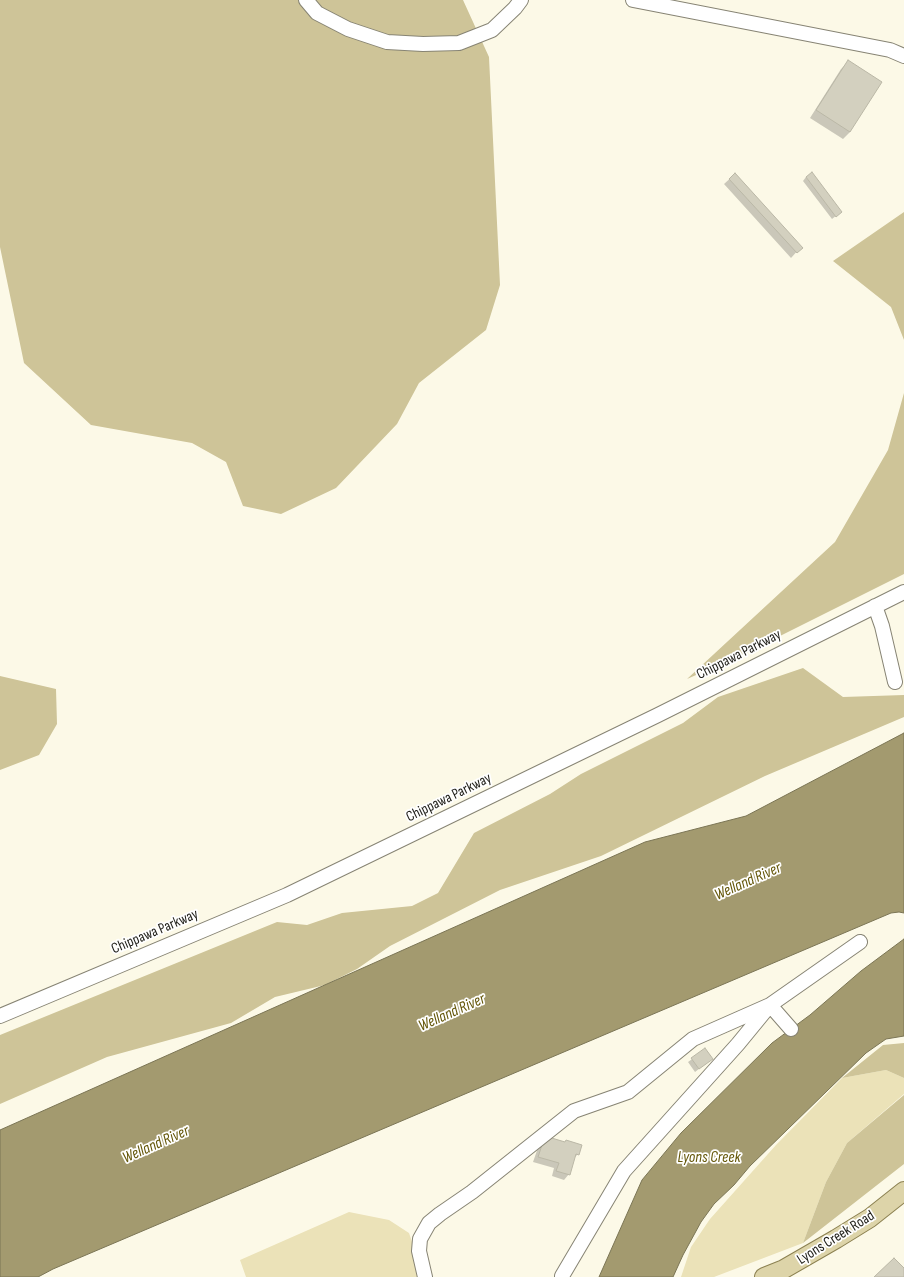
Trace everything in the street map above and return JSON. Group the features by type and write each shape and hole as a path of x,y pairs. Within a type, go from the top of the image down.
{"main road":[{"name":"Lyons Creek Road","path":"764,1277 786,1273 870,1218 904,1192"}],"street":[{"path":"306,0 317,13 348,29 387,42 423,44 459,43 492,30 515,8 521,0"},
{"path":"633,0 890,50 904,56"},
{"name":"Chippawa Parkway","path":"0,1016 287,895 651,719 904,592"},
{"path":"875,606 882,626 896,682"},
{"path":"426,1277 419,1251 420,1239 429,1223 440,1214 472,1192 574,1111 628,1092 693,1039 770,1005 860,942"},
{"path":"770,1005 791,1029"},
{"path":"562,1276 624,1171 738,1044 770,1005"}],"shaded area":[{"path":"0,0 463,0 489,57 500,285 486,330 419,383 397,424 336,488 281,514 243,506 226,462 192,443 91,425 24,363 0,247"},
{"path":"904,212 904,340 891,307 833,261"},
{"path":"904,393 904,574 748,652 687,679 835,542 888,450"},
{"path":"803,668 843,697 904,695 904,717 765,776 601,856 500,890 390,946 357,969 325,985 275,997 231,1023 107,1057 0,1104 0,1035 277,922 307,925 342,913 412,906 438,893 474,833 550,794 581,774 683,723 718,697"},
{"path":"0,676 56,689 57,724 39,755 0,770"},
{"path":"904,1043 904,1078 886,1070 842,1078 883,1045"},
{"path":"886,1070 904,1078 904,1094 847,1143 826,1182 803,1243 714,1277 681,1277 691,1247 710,1219 776,1145 842,1078"},
{"path":"904,1095 904,1164 803,1243 826,1182 847,1143"},
{"path":"349,1212 389,1220 409,1233 424,1277 246,1277 240,1260"}],"water":[{"name":"Welland River","path":"904,733 904,913 891,913 53,1269 38,1277 0,1277 0,1130 645,842 746,816"},
{"name":"Lyons Creek","path":"904,939 904,1036 886,1039 866,1053 750,1166 734,1185 714,1204 701,1222 673,1277 599,1277 642,1180 681,1133 772,1043 810,1015 861,971"}],"building":[{"path":"848,60 882,82 850,132 816,110"},
{"path":"812,172 842,212 836,217 806,177"},
{"path":"735,173 803,248 797,253 729,179"},
{"path":"705,1048 713,1059 699,1069 691,1058"},
{"path":"545,1136 582,1145 579,1155 576,1154 570,1175 556,1171 559,1163 538,1157"},
{"path":"894,1258 904,1268 904,1277 874,1277"}]}
